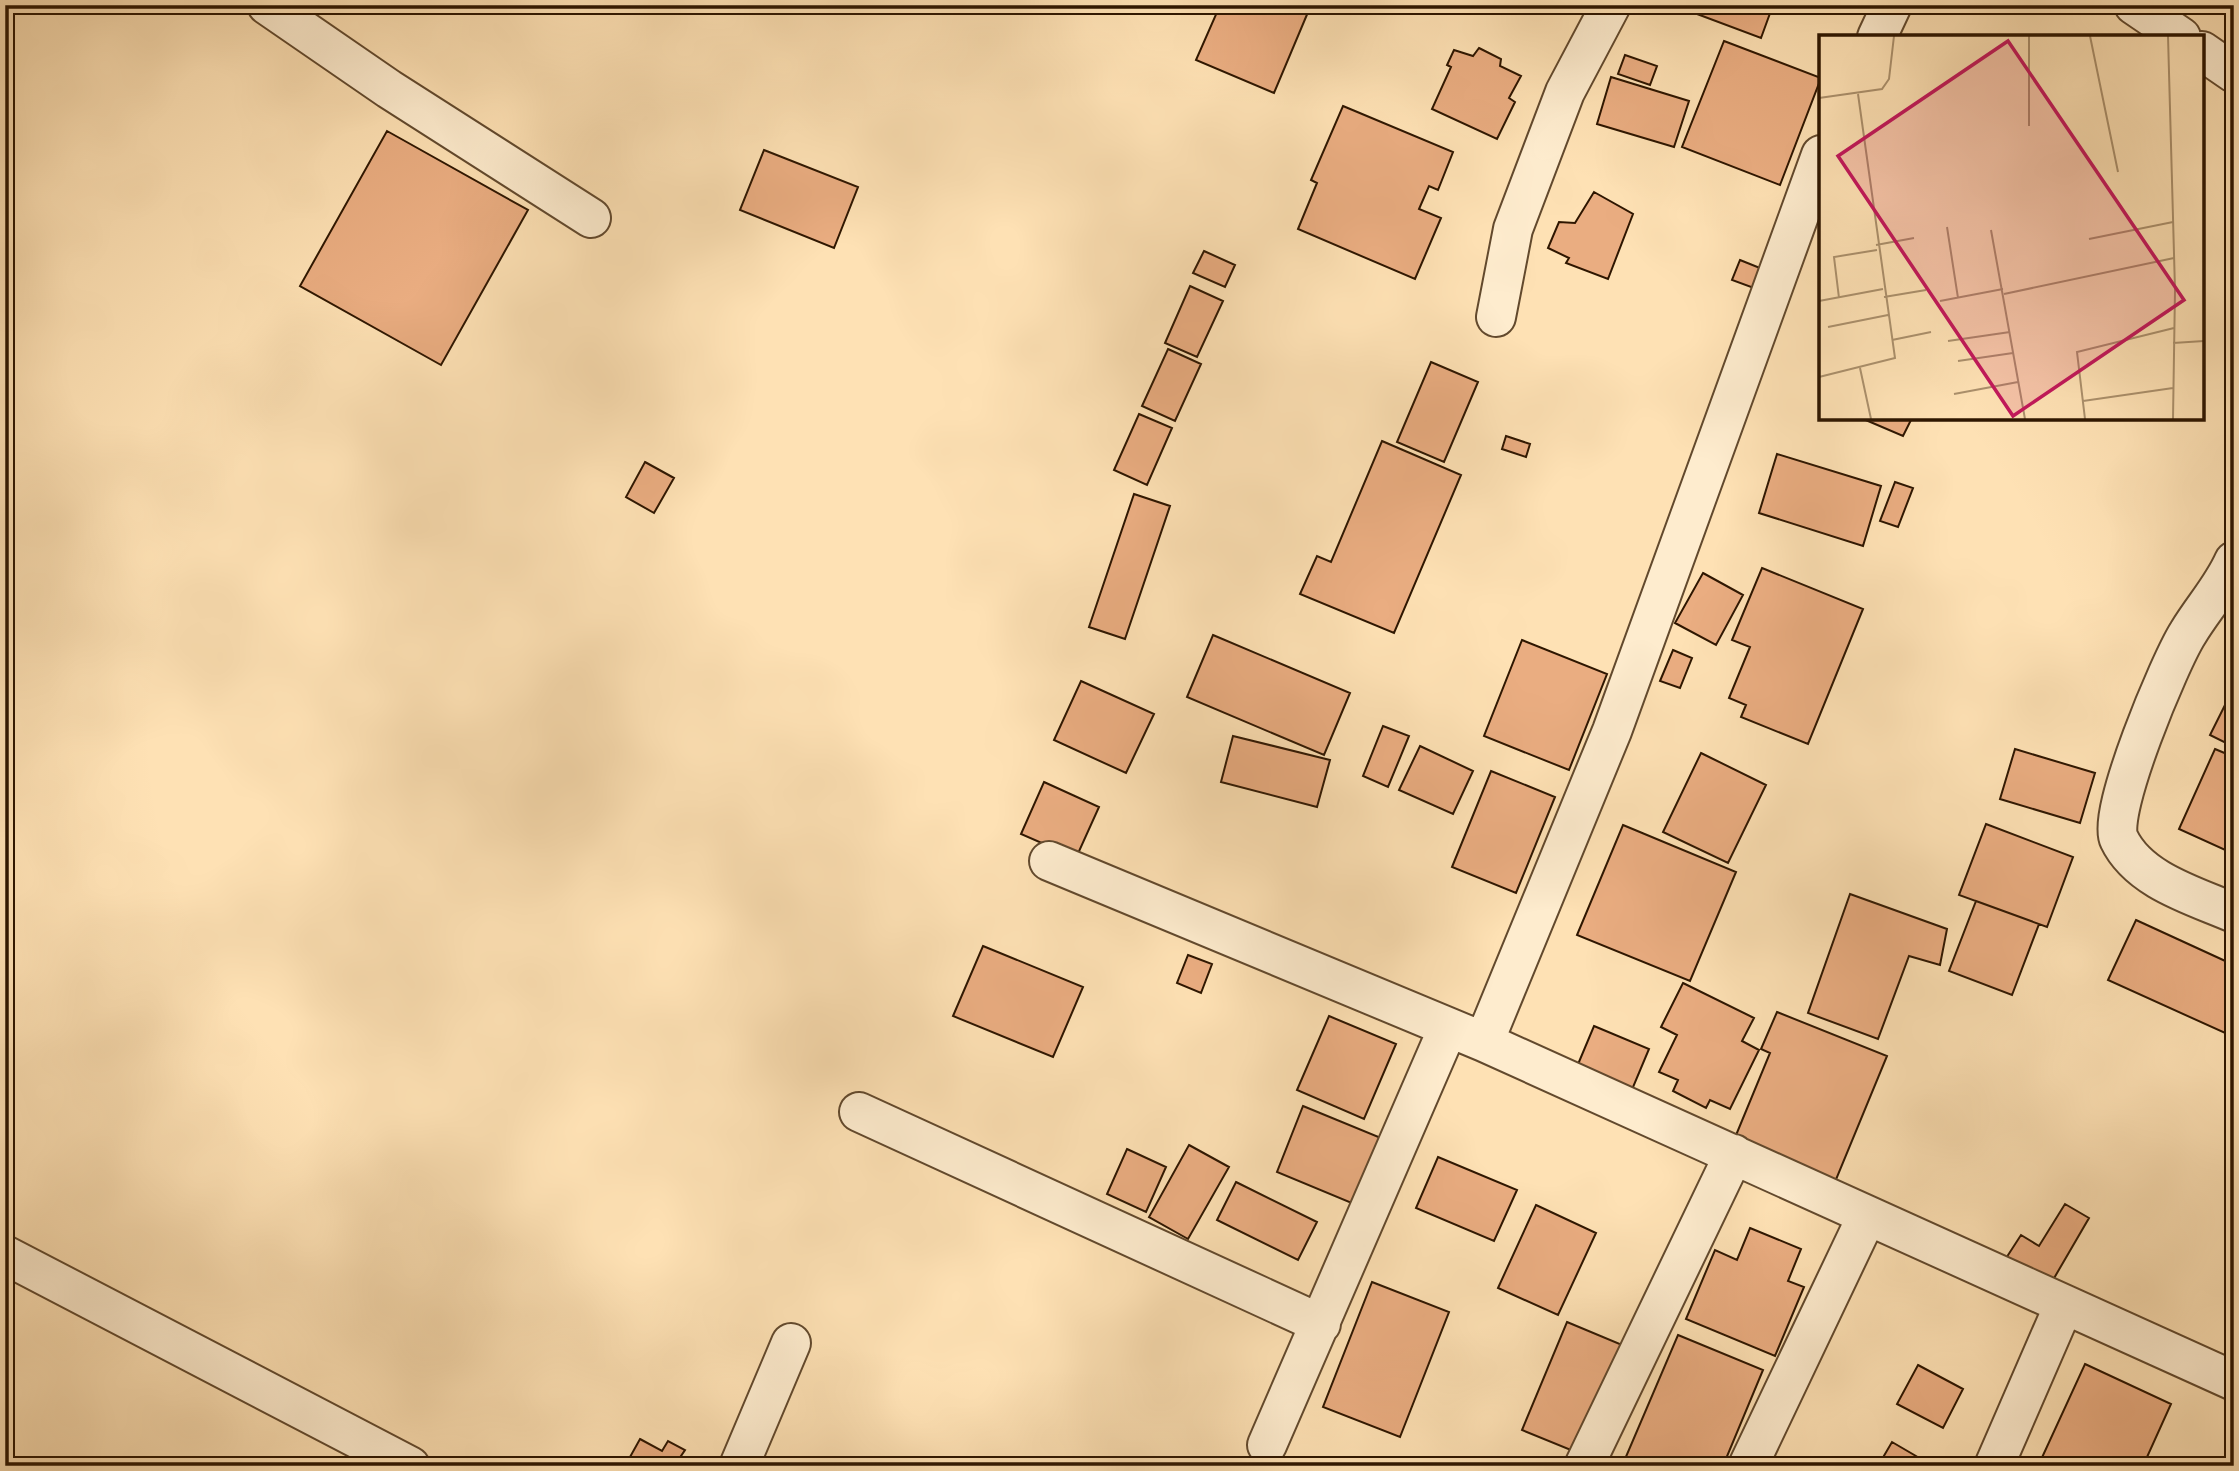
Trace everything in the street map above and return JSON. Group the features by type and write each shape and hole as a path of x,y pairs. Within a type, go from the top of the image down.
{"street":[{"path":"267,5 390,89 591,218"},
{"path":"1496,317 1513,229 1565,92 1611,5"},
{"path":"1878,35 1892,5"},
{"path":"2134,5 2178,35"},
{"path":"2204,52 2234,73"},
{"path":"1484,1042 1612,731 1819,161"},
{"path":"2234,561 2224,584 2188,633 2165,677 2124,789 2116,822 2118,838 2125,848 2160,881 2234,913"},
{"path":"1049,861 1484,1042 2234,1381"},
{"path":"1267,1445 1448,1028"},
{"path":"859,1112 1321,1324"},
{"path":"1584,1466 1734,1154"},
{"path":"1748,1466 1867,1216"},
{"path":"5,1255 410,1466"},
{"path":"1994,1466 2064,1305"},
{"path":"739,1466 791,1343"}],"building":[{"path":"1210,5 1311,5 1274,93 1196,60 1218,10"},
{"path":"1673,5 1773,5 1761,38"},
{"path":"1724,41 1819,77 1780,185 1682,147"},
{"path":"1479,48 1501,59 1500,66 1521,76 1509,98 1515,102 1497,139 1432,109 1451,67 1447,65 1454,50 1473,56"},
{"path":"1625,55 1657,66 1650,85 1618,74"},
{"path":"1611,77 1689,101 1674,147 1597,124"},
{"path":"1343,106 1453,152 1438,190 1429,186 1419,209 1441,218 1415,279 1298,229 1317,183 1311,180"},
{"path":"387,131 528,210 441,365 300,286"},
{"path":"764,150 858,187 834,248 740,210"},
{"path":"1594,192 1633,214 1608,279 1566,263 1569,258 1548,248 1559,222 1575,223"},
{"path":"1204,251 1235,265 1225,287 1193,273"},
{"path":"1740,260 1770,272 1762,291 1732,280"},
{"path":"1190,286 1223,301 1197,357 1165,343"},
{"path":"1168,349 1201,364 1175,421 1142,406"},
{"path":"1431,362 1478,382 1444,462 1397,442"},
{"path":"1139,414 1172,428 1147,485 1114,470"},
{"path":"1866,420 1911,420 1903,436"},
{"path":"1506,436 1530,444 1526,457 1502,449"},
{"path":"1382,441 1461,475 1394,633 1300,594 1317,556 1331,562"},
{"path":"1777,454 1881,486 1863,546 1759,513"},
{"path":"645,462 674,478 654,513 626,497"},
{"path":"1895,482 1913,488 1898,527 1880,521"},
{"path":"1134,494 1170,506 1125,639 1089,627"},
{"path":"1762,568 1863,609 1808,744 1741,717 1746,705 1729,698 1750,647 1732,640"},
{"path":"1703,573 1743,595 1716,645 1675,623"},
{"path":"1213,635 1350,693 1324,755 1187,697"},
{"path":"1522,640 1607,674 1569,770 1484,736"},
{"path":"1673,650 1692,658 1680,688 1660,681"},
{"path":"1081,681 1154,714 1126,773 1054,740"},
{"path":"2234,687 2234,747 2210,735"},
{"path":"1383,726 1409,736 1388,787 1363,776"},
{"path":"1233,736 1330,760 1317,807 1221,782"},
{"path":"1420,746 1473,771 1453,814 1399,790"},
{"path":"2015,749 2095,773 2080,823 2000,799"},
{"path":"2215,749 2234,757 2234,854 2179,829"},
{"path":"1701,753 1766,785 1728,863 1663,832"},
{"path":"1491,771 1555,797 1516,893 1452,867"},
{"path":"1044,782 1099,807 1076,858 1021,834"},
{"path":"1986,824 2073,857 2047,927 1959,895"},
{"path":"1623,825 1736,872 1690,981 1577,935"},
{"path":"1850,894 1947,929 1940,965 1909,956 1878,1039 1808,1013"},
{"path":"1976,901 2039,924 2012,995 1949,971"},
{"path":"2136,920 2234,965 2234,1037 2108,980"},
{"path":"983,946 1083,987 1053,1057 953,1016"},
{"path":"1188,955 1212,964 1201,993 1177,983"},
{"path":"1683,983 1754,1018 1742,1041 1759,1050 1730,1109 1710,1100 1706,1108 1673,1091 1678,1080 1659,1072 1677,1035 1661,1027"},
{"path":"1777,1012 1887,1056 1835,1182 1734,1140 1770,1053 1761,1049"},
{"path":"1329,1016 1396,1044 1364,1119 1297,1090"},
{"path":"1594,1026 1649,1049 1631,1092 1576,1069"},
{"path":"1303,1106 1381,1138 1354,1204 1277,1172"},
{"path":"1189,1145 1229,1167 1188,1239 1149,1217"},
{"path":"1127,1149 1166,1167 1146,1212 1107,1194"},
{"path":"1438,1157 1517,1190 1494,1241 1416,1208"},
{"path":"1236,1182 1317,1222 1298,1260 1217,1220"},
{"path":"2065,1204 2089,1218 2046,1292 1999,1269 2021,1235 2039,1246"},
{"path":"1536,1205 1596,1233 1558,1315 1498,1288"},
{"path":"1750,1228 1801,1249 1788,1281 1804,1287 1775,1356 1686,1319 1715,1250 1737,1260"},
{"path":"1372,1282 1449,1312 1400,1437 1323,1407"},
{"path":"1567,1322 1627,1347 1583,1455 1522,1430"},
{"path":"1678,1335 1763,1370 1723,1466 1622,1466"},
{"path":"2085,1364 2171,1404 2143,1466 2039,1464"},
{"path":"1918,1365 1963,1389 1943,1428 1897,1404"},
{"path":"640,1439 662,1451 668,1441 685,1450 679,1459 692,1466 625,1466"},
{"path":"1892,1442 1933,1466 1878,1466"}]}
